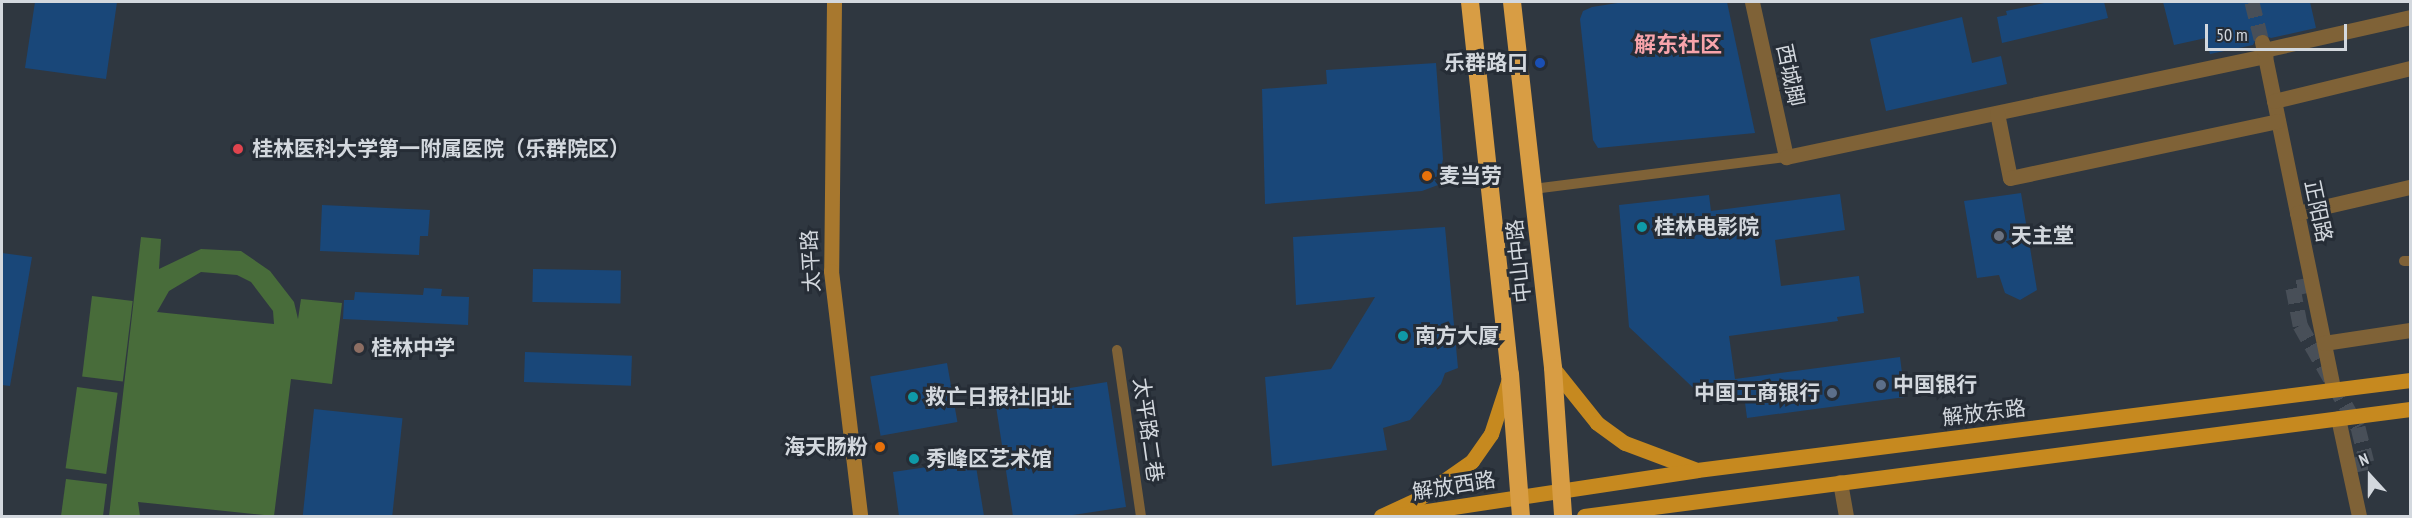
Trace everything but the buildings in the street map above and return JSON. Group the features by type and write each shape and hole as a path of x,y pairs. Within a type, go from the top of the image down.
{"highway":[{"name":"中山中路","path":"1470,2 1510,374 1521,516"},
{"name":"中山中路","path":"1512,2 1553,368 1563,516"}],"main road":[{"path":"1553,368 1597,423 1625,443 1697,470"},
{"path":"1381,516 1428,493 1472,461 1491,434 1510,374"},
{"name":"解放东路","path":"1563,490 1697,470 2410,380"},
{"path":"1584,516 2410,409"},
{"name":"解放西路","path":"1394,516 1563,490"},
{"path":"1664,516 1680,502"}],"street":[{"name":"太平路","path":"834,2 831,271 860,516"},
{"name":"西城脚","path":"1752,2 1786,157"},
{"path":"1786,157 1997,113 2263,49 2410,17"},
{"name":"正阳路","path":"2263,49 2333,389"},
{"path":"2274,101 2410,68"},
{"path":"1997,113 2010,178 2278,121"},
{"path":"2297,213 2410,187"},
{"path":"2324,343 2410,330"},
{"path":"2338,418 2358,516"},
{"path":"1840,482 1846,516"}],"lane":[{"path":"1533,189 1786,157"},
{"name":"太平路二巷","path":"1117,350 1141,516"}],"green space":[{"path":"141,237 161,239 159,269 201,249 241,251 270,271 294,302 298,319 301,299 342,303 332,384 291,379 274,516 138,502 140,516 109,516","holes":["201,272 237,275 251,282 273,311 274,324 157,312 169,291"]},
{"path":"92,296 133,301 123,381 82,376"},
{"path":"77,387 118,393 106,474 66,468"},
{"path":"66,479 107,484 103,516 61,516"}],"tunnel":[{"path":"2252,2 2262,42"},
{"path":"2312,284 2293,288 2300,325 2358,427 2367,462 2348,466"}],"place":[{"name":"乐群路口","path":"1540,63"},
{"name":"桂林医科大学第一附属医院（乐群院区）","path":"238,149"},
{"name":"麦当劳","path":"1427,176"},
{"name":"桂林电影院","path":"1642,227"},
{"name":"天主堂","path":"1999,236"},
{"name":"南方大厦","path":"1403,336"},
{"name":"桂林中学","path":"359,348"},
{"name":"中国银行","path":"1881,385"},
{"name":"中国工商银行","path":"1832,393"},
{"name":"救亡日报社旧址","path":"913,397"},
{"name":"海天肠粉","path":"880,447"},
{"name":"秀峰区艺术馆","path":"914,459"}],"district":[{"name":"解东社区","path":"1678,45"}]}
